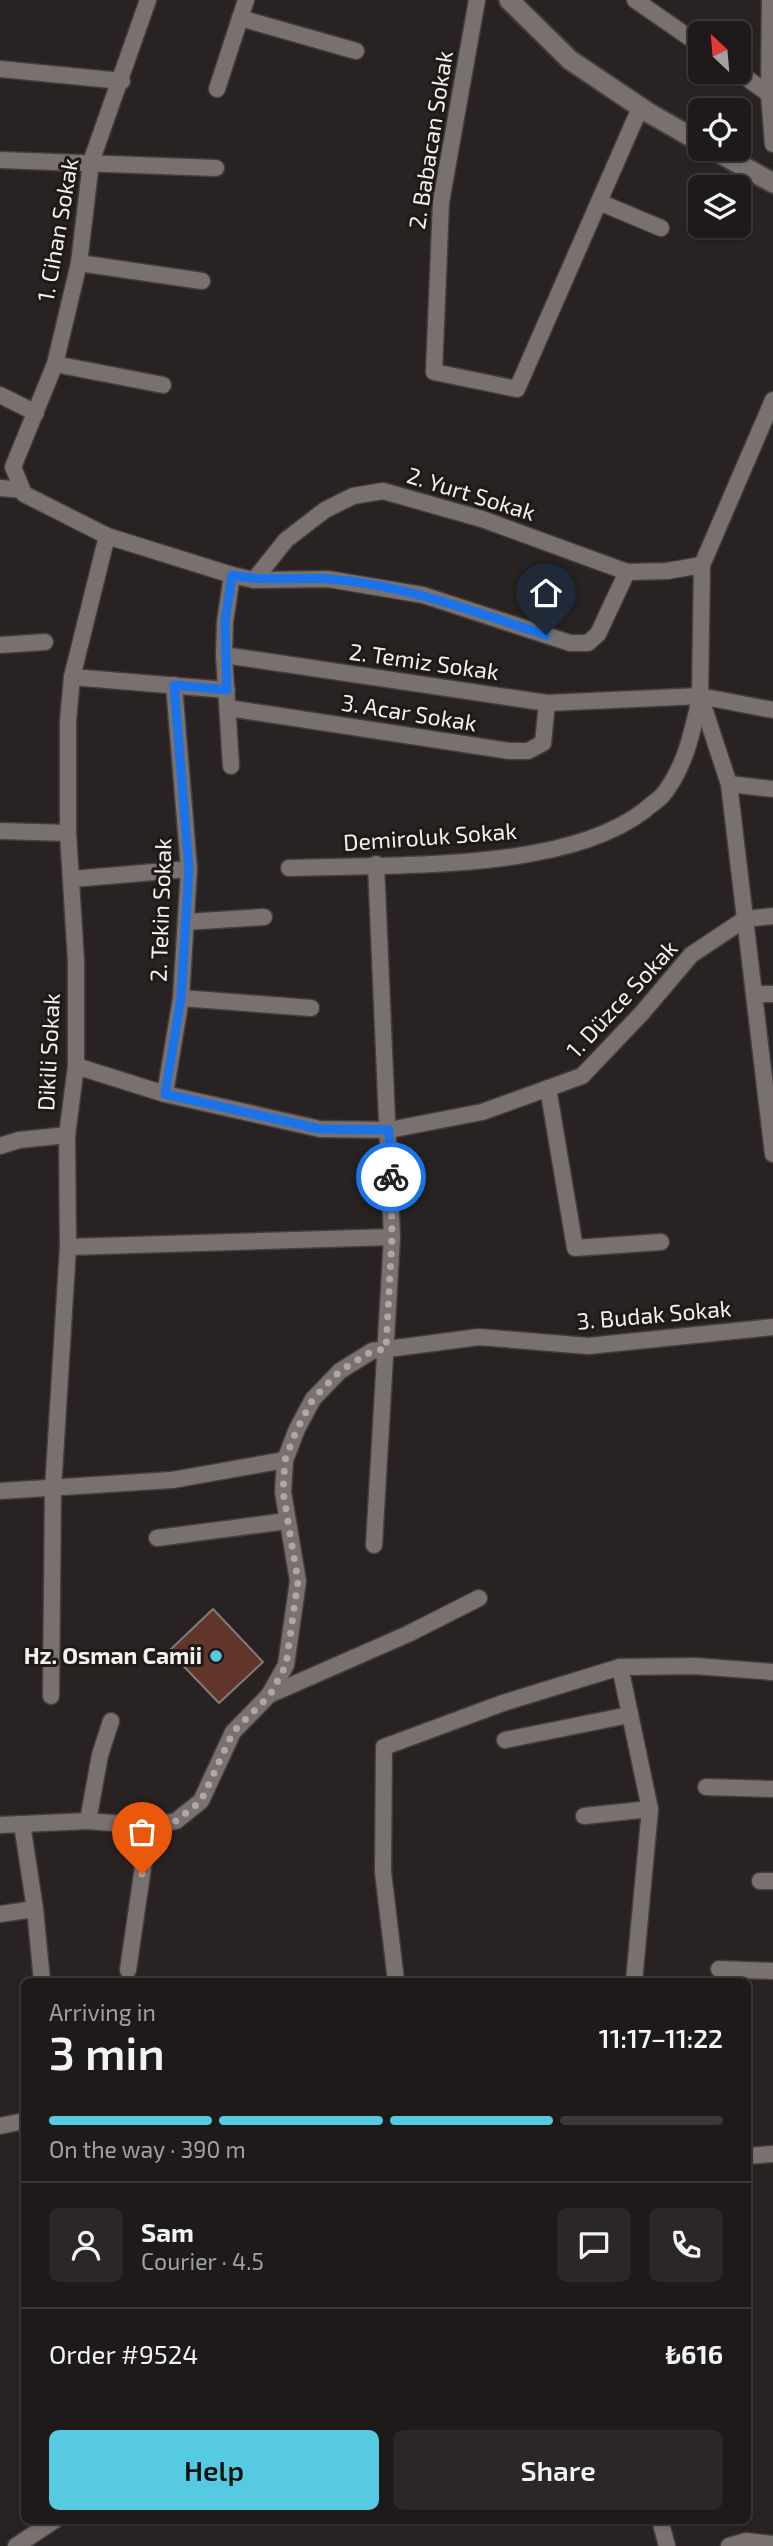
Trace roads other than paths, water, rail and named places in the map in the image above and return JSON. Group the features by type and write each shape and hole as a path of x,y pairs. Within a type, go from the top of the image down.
{"street":[{"name":"1. Cihan Sokak","path":"22,491 13,467 55,364 79,263 91,162 122,81 148,0"},
{"path":"217,89 246,0"},
{"name":"2. Babacan Sokak","path":"477,0 441,202 433,372 517,389 599,202"},
{"path":"635,0 688,37"},
{"path":"770,0 769,94 773,144"},
{"path":"519,4 570,60 640,108 688,135"},
{"path":"240,18 356,51"},
{"path":"0,69 122,81"},
{"path":"751,81 769,94"},
{"path":"640,108 599,202 661,228"},
{"path":"0,160 216,168"},
{"path":"734,161 773,183"},
{"path":"79,263 202,281"},
{"path":"55,364 163,385"},
{"path":"0,395 36,413"},
{"path":"773,400 702,565 701,696 729,783 754,994 769,1086 773,1154"},
{"path":"0,488 22,491 107,536 232,575 254,580 328,579 423,595 570,642 588,643 598,634 627,572"},
{"name":"2. Yurt Sokak","path":"254,580 286,540 325,510 353,496 383,491 482,519 627,572 667,571 702,565"},
{"name":"Dikili Sokak","path":"51,1696 53,1489 68,1247 67,1135 76,1066 72,879 68,834 68,721 72,677 107,536"},
{"path":"231,766 225,622 232,575"},
{"path":"0,645 45,642"},
{"name":"2. Temiz Sokak","path":"225,655 547,703 701,696 773,710"},
{"path":"72,677 227,690"},
{"name":"2. Tekin Sokak","path":"165,1094 181,998 189,869 174,685"},
{"name":"Demiroluk Sokak","path":"289,867 483,861 565,847 628,823 661,797 688,752 701,696"},
{"name":"3. Acar Sokak","path":"228,708 528,751 543,743 547,703"},
{"path":"729,783 773,789"},
{"path":"0,831 68,834"},
{"path":"374,1545 379,1350 392,1237 376,864"},
{"path":"72,879 189,869"},
{"path":"745,919 773,916"},
{"path":"186,922 264,917"},
{"name":"1. Düzce Sokak","path":"76,1066 165,1094 320,1129 389,1130 482,1112 582,1076 691,956 745,919"},
{"path":"754,994 773,994"},
{"path":"181,998 311,1008"},
{"path":"548,1088 575,1248 661,1242"},
{"path":"0,1146 19,1140 67,1135"},
{"path":"68,1247 392,1237"},
{"name":"3. Budak Sokak","path":"379,1350 479,1337 588,1346 773,1327"},
{"path":"0,1825 88,1821 149,1826 176,1821 201,1801 233,1732 270,1695 286,1665 298,1581 283,1492 285,1460 297,1429 313,1399 340,1371 379,1350"},
{"path":"0,1491 172,1480 285,1460"},
{"path":"156,1538 287,1521"},
{"path":"270,1695 408,1634 479,1598"},
{"path":"396,1978 383,1872 384,1747 503,1703 620,1667 695,1666 773,1672"},
{"path":"620,1667 650,1809 634,1978"},
{"path":"505,1740 629,1715"},
{"path":"88,1821 100,1755 111,1721"},
{"path":"706,1787 773,1789"},
{"path":"584,1816 650,1809"},
{"path":"22,1824 43,1978"},
{"path":"128,1970 149,1826"},
{"path":"0,1914 35,1909"},
{"path":"719,1969 773,1971"},
{"path":"0,2126 21,2122"},
{"path":"751,2155 773,2154"},
{"path":"16,2546 49,2524"},
{"path":"661,2524 667,2546"},
{"path":"729,2546 746,2541 773,2544"}],"place":[{"name":"Hz. Osman Camii","path":"216,1656"}]}
